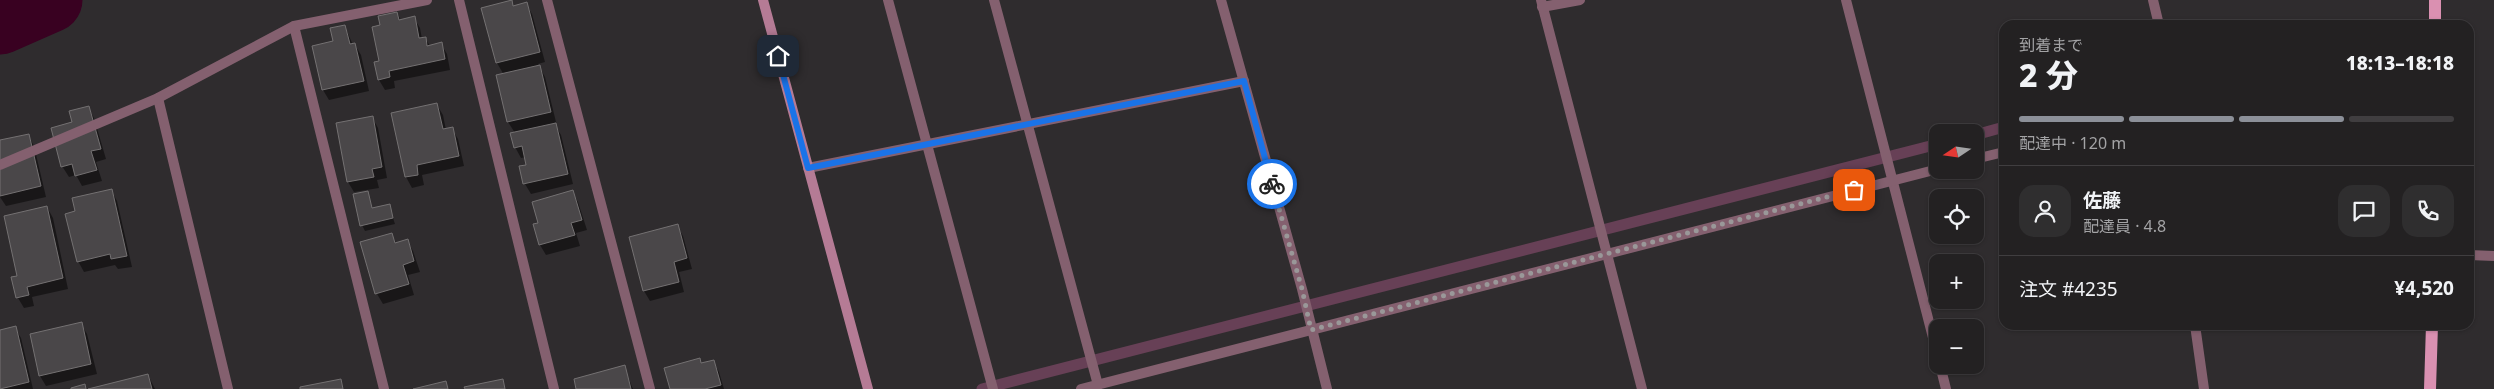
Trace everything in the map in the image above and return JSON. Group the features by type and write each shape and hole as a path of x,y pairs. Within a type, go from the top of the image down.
{"main road":[{"path":"2435,0 2435,20"},
{"path":"2430,389 2432,330"}],"street":[{"path":"0,164 158,98 294,26 427,0"},
{"path":"459,0 554,389"},
{"path":"547,0 650,389"},
{"path":"763,0 868,389"},
{"path":"888,0 993,389"},
{"path":"994,0 1098,385"},
{"path":"1221,0 1302,289 1327,389"},
{"path":"1580,0 1542,4 1642,389"},
{"path":"1846,0 1929,322"},
{"path":"2153,0 2158,20"},
{"path":"294,26 384,389"},
{"path":"808,168 1244,81"},
{"path":"158,98 228,389"},
{"path":"1984,158 1999,153"},
{"path":"1081,389 1310,327 1929,171"},
{"path":"2474,255 2494,256"},
{"path":"2196,330 2204,389"},
{"path":"1942,374 1946,389"}],"building":[{"path":"512,0 513,6 527,2 540,52 496,63 481,8"},
{"path":"397,12 399,20 415,16 419,38 426,37 427,46 442,42 445,59 389,71 390,77 378,80 374,62 379,61 372,27 380,25 378,16"},
{"path":"345,25 350,44 355,43 364,81 322,90 312,46 333,41 330,28"},
{"path":"540,65 551,112 507,122 496,75"},
{"path":"437,103 443,129 453,127 459,156 417,165 418,175 405,177 391,113"},
{"path":"89,106 101,149 91,151 97,170 75,176 72,164 61,167 51,128 72,122 69,111"},
{"path":"373,116 382,167 372,169 374,177 347,182 336,123"},
{"path":"556,123 568,174 523,184 519,166 526,165 522,146 514,148 510,133"},
{"path":"29,134 41,186 0,196 0,140"},
{"path":"112,189 127,256 111,259 110,254 77,262 65,214 75,211 72,198"},
{"path":"573,190 582,220 571,223 575,235 539,245 533,224 538,223 532,202"},
{"path":"368,191 372,208 390,204 393,218 360,226 353,194"},
{"path":"47,206 63,278 27,287 29,295 16,298 11,277 17,276 4,216"},
{"path":"678,224 687,258 674,262 679,282 643,291 629,237"},
{"path":"392,233 395,243 408,239 414,261 403,265 409,284 375,294 360,242"},
{"path":"82,322 91,364 39,376 30,334"},
{"path":"16,326 29,382 0,389 0,330"},
{"path":"700,358 701,363 714,360 721,385 705,389 670,389 664,368"},
{"path":"625,365 631,389 576,389 574,379"},
{"path":"148,374 152,389 88,389"},
{"path":"341,379 343,389 300,389 300,387"},
{"path":"503,379 505,389 465,389 464,387"},
{"path":"446,381 448,389 413,389"},
{"path":"85,384 86,389 71,389 71,388"}],"waterway":[{"path":"0,22 50,0"},
{"path":"1984,133 1999,128"},
{"path":"982,389 1929,146"}],"way so far":[{"path":"1272,184 1302,289 1311,330 1854,190"}],"route":[{"path":"778,56 808,168 1244,81 1272,184"}]}
